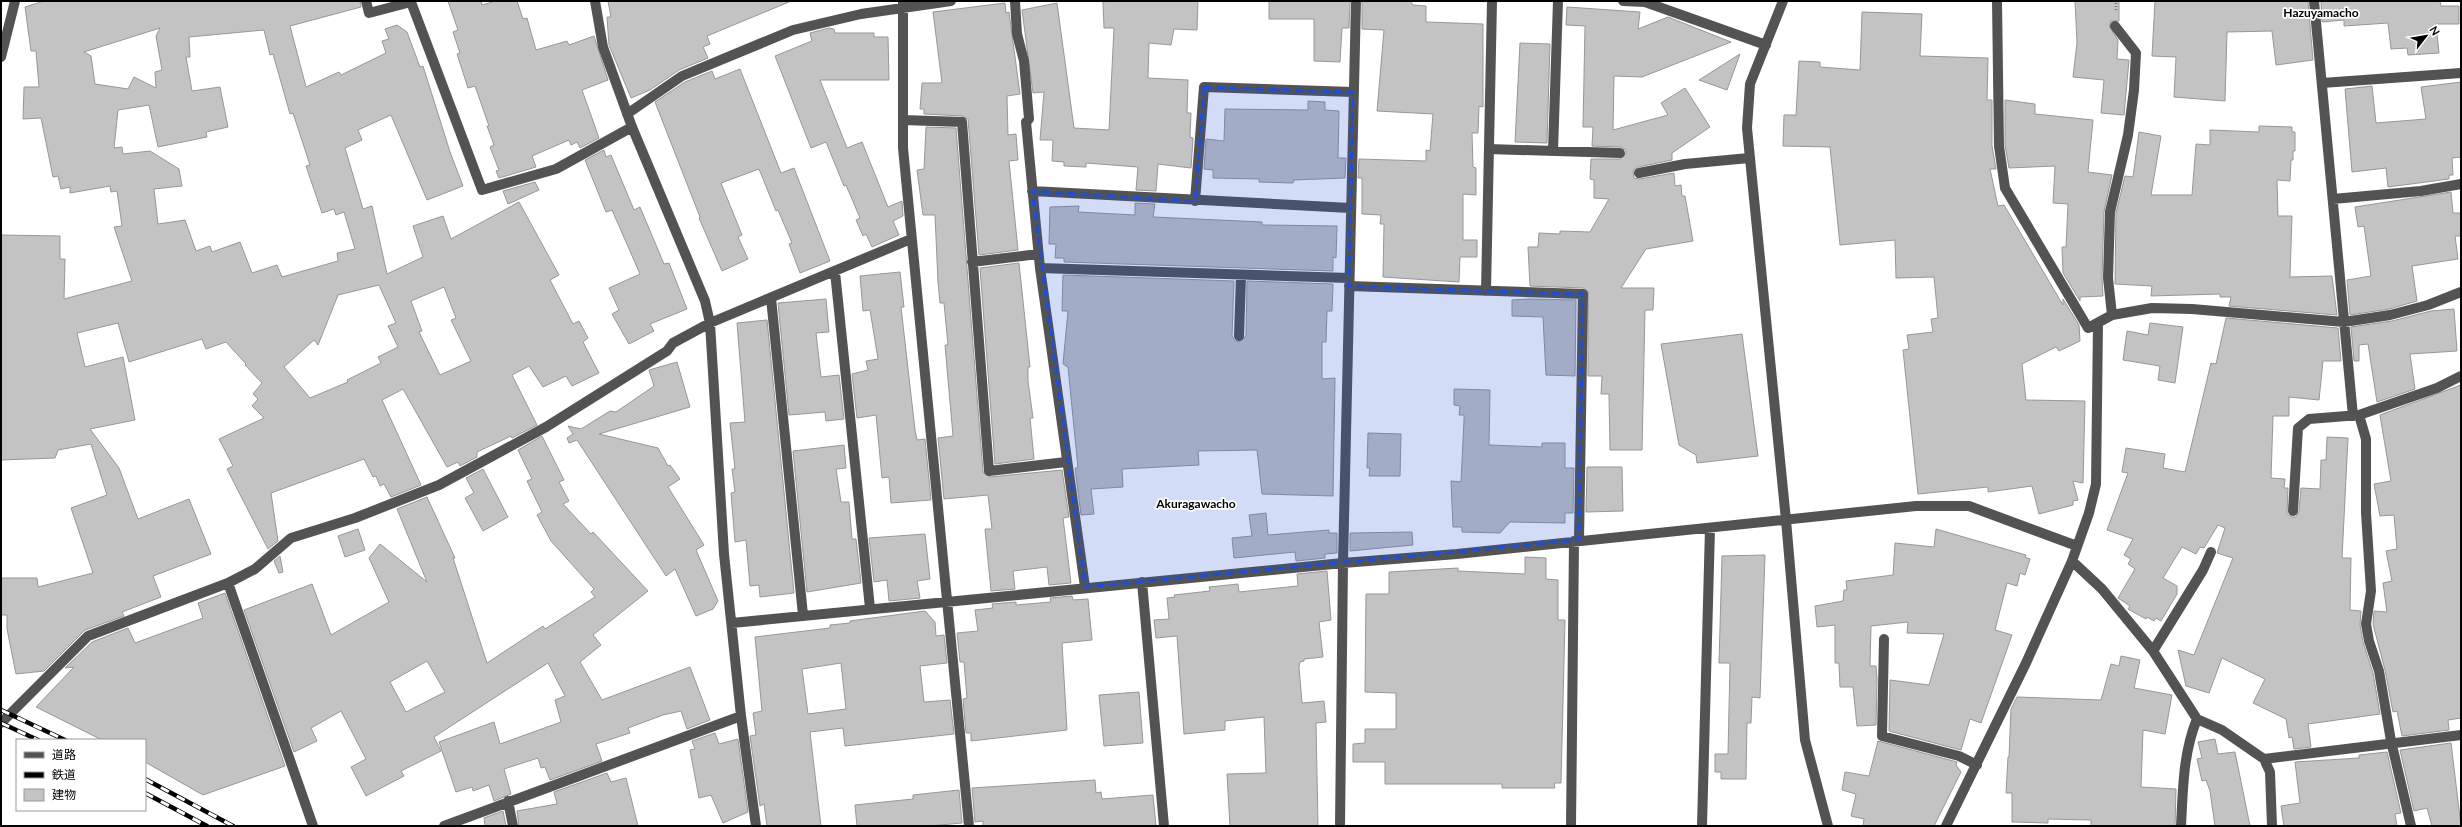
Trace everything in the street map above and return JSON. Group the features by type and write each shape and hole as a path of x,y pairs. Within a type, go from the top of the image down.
{"street":[{"path":"1,57 16,1"},
{"path":"366,1 369,14 411,2 482,190 556,169 632,127"},
{"path":"595,1 603,46 627,114 705,301 710,323 724,554 732,622 734,657 756,826"},
{"path":"627,114 682,76 793,30 903,4 951,1"},
{"path":"1015,1 1017,34 1024,61 1029,112 1029,119 1026,122 1038,254 1066,462 1068,465 1085,587"},
{"path":"1340,826 1343,563 1350,208 1356,1"},
{"path":"1486,291 1492,1"},
{"path":"1553,151 1558,1"},
{"path":"1623,1 1645,2 1766,45"},
{"path":"1783,1 1750,84 1747,128 1786,520 1804,740 1828,826"},
{"path":"1998,1 1999,146 2005,188 2088,328 2112,314 2152,308 2192,309 2344,322 2390,315 2428,305 2461,292"},
{"path":"2314,1 2344,322 2356,415 2366,439 2366,513 2371,591 2366,624 2368,641 2379,670 2391,742 2411,826"},
{"path":"903,4 903,148 969,826"},
{"path":"2112,314 2108,278 2110,212 2128,135 2134,90 2136,53 2115,26"},
{"path":"2322,83 2461,72"},
{"path":"1195,201 1204,87 1353,92"},
{"path":"903,120 962,122 989,471 1066,462"},
{"path":"1489,149 1620,153"},
{"path":"1639,173 1685,164 1749,158"},
{"path":"2333,199 2421,191 2461,184"},
{"path":"1032,191 1195,201 1350,208"},
{"path":"1,723 88,636 228,583 254,569 291,538 355,518 439,485 546,426 667,351 673,344 710,323 911,239"},
{"path":"972,262 1038,254"},
{"path":"1040,268 1241,276 1486,291 1583,294 1571,826"},
{"path":"835,272 870,608"},
{"path":"1239,336 1241,276"},
{"path":"771,298 803,615"},
{"path":"1946,826 1977,765 2072,561 2089,513 2096,484 2098,323"},
{"path":"2293,511 2298,428 2309,419 2356,415 2437,388 2461,376"},
{"path":"732,622 1085,587 1457,554 1786,520 1886,508 1969,506 2077,546"},
{"path":"1702,826 1710,528"},
{"path":"2153,651 2203,570 2211,552"},
{"path":"2072,561 2102,589 2153,651 2198,719 2222,730 2264,759 2270,772 2272,826"},
{"path":"1142,582 1164,826"},
{"path":"228,583 313,826"},
{"path":"1884,639 1882,736 1959,756 1977,765"},
{"path":"444,826 508,801 741,716"},
{"path":"2181,826 2185,762 2191,734 2198,719"},
{"path":"2264,759 2461,734"},
{"path":"508,801 513,826"}],"highlighted area":[{"path":"1204,87 1353,92 1349,286 1583,294 1579,540 1085,587 1032,191 1195,201"}],"building":[{"path":"44,1 360,1 361,7 290,26 306,87 339,72 341,75 386,53 382,41 389,39 385,29 397,25 407,32 420,67 423,66 450,152 463,186 427,200 391,115 358,130 362,140 345,148 363,209 372,206 387,274 423,257 413,226 443,216 451,239 519,202 559,275 550,280 573,324 579,321 588,338 583,342 599,373 572,386 566,376 543,387 529,366 512,375 537,425 512,438 511,436 477,452 477,457 460,466 458,462 447,467 403,389 382,400 421,485 391,497 384,484 380,486 376,476 373,477 364,459 271,493 278,541 268,549 227,469 233,466 219,439 264,418 252,406 258,399 253,394 262,383 245,365 246,364 226,342 206,349 202,339 129,362 118,323 77,333 85,367 123,357 135,420 90,429 119,468 138,519 189,499 211,554 153,576 161,597 122,612 124,616 85,630 44,671 16,674 7,629 7,615 1,615 1,578 37,578 38,587 93,573 71,508 107,495 91,444 58,450 55,458 1,460 1,235 60,236 60,259 65,259 64,299 132,281 114,227 122,226 117,191 111,192 110,186 70,193 70,187 61,189 58,176 53,177 41,118 23,119 24,87 39,87 36,51 31,51 25,7","holes":["160,28 156,36 162,70 155,72 156,88 134,77 128,89 95,84 91,56 84,52","264,30 270,55 273,54 290,114 293,113 310,165 306,166 322,213 334,209 336,215 344,212 355,249 337,253 338,261 282,277 277,265 252,273 240,242 212,252 210,246 196,251 185,220 158,224 154,189 182,186 179,169 150,151 123,154 122,147 114,148 118,110 149,105 158,147 207,137 206,132 228,127 220,87 192,91 186,57 190,57 189,37","379,285 396,323 388,326 398,347 378,357 381,363 347,380 348,382 310,398 284,367 314,340 318,345 338,295","444,287 456,318 451,320 471,361 440,375 419,332 422,331 411,301"]},
{"path":"448,1 481,1 482,5 496,1 517,1 523,19 527,18 536,50 567,41 569,45 594,36 608,80 582,90 599,138 580,148 577,142 571,145 569,140 532,156 536,167 499,178 496,171 499,170 490,147 494,145 487,126 489,126 475,86 468,88 457,54 460,53 453,32 458,30"},
{"path":"608,1 789,2 707,36 710,44 703,47 708,58 679,70 650,90 631,98 609,45 607,17 611,17"},
{"path":"1198,1 1197,30 1174,29 1171,45 1149,43 1148,78 1188,80 1187,113 1191,113 1190,137 1193,138 1191,168 1158,164 1156,191 1136,190 1138,167 1086,163 1086,167 1064,166 1064,162 1052,161 1053,140 1040,140 1044,92 1033,93 1022,10 1057,3 1074,128 1109,130 1114,28 1104,28 1103,2"},
{"path":"1269,1 1350,1 1349,28 1342,28 1340,62 1314,61 1314,19 1269,19"},
{"path":"1362,1 1410,1 1413,5 1426,6 1426,22 1483,24 1483,107 1479,106 1478,133 1472,133 1473,167 1476,168 1476,195 1463,194 1463,240 1477,240 1477,257 1460,257 1459,282 1383,277 1384,224 1380,224 1381,215 1362,214 1362,178 1358,178 1359,159 1426,161 1426,150 1430,151 1433,114 1377,111 1384,30 1362,29"},
{"path":"2075,1 2119,1 2119,21 2111,21 2109,26 2118,40 2117,59 2129,60 2124,115 2101,113 2104,80 2073,77 2077,43"},
{"path":"2155,1 2308,1 2313,60 2276,65 2272,31 2227,32 2225,101 2174,97 2176,57 2152,56"},
{"path":"2321,1 2440,1 2441,6 2459,6 2459,24 2436,24 2439,53 2408,55 2407,48 2391,49 2388,23 2344,26 2344,20 2322,22"},
{"path":"1005,3 1006,13 1009,12 1020,94 1007,96 1008,135 1016,134 1018,160 1009,161 1018,250 979,255 968,119 962,116 924,114 924,109 920,109 922,83 942,83 933,12"},
{"path":"1567,7 1640,12 1638,29 1668,17 1731,42 1642,77 1614,76 1613,130 1668,115 1661,103 1685,88 1710,127 1672,153 1672,160 1638,167 1633,171 1634,178 1640,179 1674,173 1675,186 1681,185 1682,196 1685,196 1693,241 1646,249 1621,288 1654,288 1653,310 1645,310 1642,450 1610,450 1609,394 1601,394 1602,376 1588,376 1588,291 1583,288 1530,286 1528,247 1538,247 1539,233 1560,234 1560,231 1590,232 1609,199 1594,198 1594,180 1590,179 1591,159 1620,159 1626,154 1626,150 1621,147 1592,146 1593,127 1583,127 1585,26 1566,25"},
{"path":"1862,12 1922,14 1920,56 1988,58 1987,100 1992,100 1992,146 1996,169 1990,169 1998,206 2004,205 2063,305 2063,299 2079,325 2080,341 2059,351 2056,347 2022,364 2026,400 2085,401 2083,483 2073,481 2078,500 2073,501 2073,505 2039,514 2032,486 1988,492 1988,487 1918,494 1903,350 1909,349 1907,335 1933,332 1931,319 1938,318 1934,277 1896,278 1895,240 1840,245 1830,147 1783,146 1784,115 1796,115 1799,61 1820,62 1820,67 1860,70"},
{"path":"829,28 834,29 835,33 874,33 874,37 888,37 889,80 820,80 847,148 862,142 888,207 902,201 903,216 893,221 899,235 872,247 866,234 863,236 856,220 860,218 846,185 844,186 826,142 811,148 775,56 812,41 810,33"},
{"path":"1520,43 1550,44 1547,143 1515,142"},
{"path":"1740,54 1727,90 1699,80"},
{"path":"740,69 781,173 794,168 830,261 800,273 789,244 792,243 778,210 776,211 759,169 721,183 742,235 738,237 748,259 722,271 699,218 700,217 655,102 685,82 712,71 715,79"},
{"path":"2461,82 2461,157 2452,158 2453,175 2449,175 2449,179 2388,187 2386,168 2352,172 2345,89 2372,86 2376,123 2426,119 2421,87"},
{"path":"2005,100 2035,104 2035,114 2093,120 2088,172 2112,175 2104,212 2102,278 2103,296 2080,297 2080,301 2063,273 2062,247 2066,247 2068,204 2053,203 2055,166 2009,168 2005,145"},
{"path":"1308,101 1325,102 1325,110 1339,111 1338,158 1346,158 1345,178 1294,180 1293,183 1259,182 1259,179 1213,178 1213,170 1204,169 1206,139 1224,141 1225,109 1308,110"},
{"path":"2259,126 2292,127 2292,132 2295,132 2295,151 2293,151 2293,160 2291,160 2290,181 2277,180 2278,216 2292,216 2290,277 2332,276 2337,315 2229,306 2231,297 2220,297 2220,294 2151,296 2152,286 2115,284 2116,213 2125,176 2133,177 2139,132 2161,136 2151,195 2192,195 2196,144 2210,145 2210,130 2259,132"},
{"path":"926,127 956,128 983,472 990,477 1062,470 1069,517 1063,518 1071,583 1049,585 1047,567 1013,571 1015,589 991,591 985,529 992,529 988,495 944,499 938,438 953,436 945,345 948,345 944,303 940,303 938,282 935,215 923,215 917,170 924,169"},
{"path":"604,150 606,157 611,155 634,210 640,207 664,264 669,263 687,309 650,324 654,331 629,344 612,314 619,310 609,288 640,274 612,210 606,212 585,160"},
{"path":"535,182 539,190 508,204 503,191"},
{"path":"2451,192 2453,213 2461,213 2461,236 2455,236 2458,259 2412,266 2417,301 2389,309 2350,315 2347,280 2371,276 2364,226 2358,227 2355,207"},
{"path":"1135,203 1155,204 1153,217 1262,222 1262,225 1337,226 1336,258 1333,257 1333,271 1064,262 1064,258 1055,258 1056,244 1049,244 1050,207 1079,206 1078,212 1135,215"},
{"path":"1019,263 1030,367 1028,367 1028,381 1033,418 1030,418 1034,459 995,464 980,268"},
{"path":"900,272 904,307 901,307 915,430 917,440 925,439 931,500 891,503 889,477 882,478 876,415 857,418 852,374 868,370 866,361 878,359 870,310 863,311 860,276"},
{"path":"1063,275 1234,281 1232,336 1235,341 1239,342 1246,336 1247,281 1333,284 1332,311 1327,311 1326,342 1322,342 1322,379 1335,378 1333,496 1262,494 1257,450 1198,451 1199,465 1122,469 1123,487 1091,489 1094,514 1081,515 1075,468 1078,468 1068,367 1063,364 1068,311 1062,311"},
{"path":"826,299 829,332 816,333 821,377 839,375 844,419 826,421 825,412 789,415 778,303"},
{"path":"1512,300 1576,300 1575,376 1546,375 1543,317 1512,316"},
{"path":"2454,309 2457,351 2410,354 2415,389 2377,402 2368,344 2359,345 2359,361 2354,361 2351,327 2392,321 2431,311"},
{"path":"2226,318 2338,328 2341,361 2323,361 2319,400 2289,397 2289,416 2273,416 2271,478 2285,479 2284,488 2288,488 2287,514 2292,517 2296,517 2299,511 2301,488 2320,489 2321,460 2326,460 2327,437 2348,438 2342,558 2351,558 2350,610 2361,611 2360,625 2363,642 2373,673 2380,714 2308,724 2311,747 2294,749 2292,737 2289,738 2286,719 2253,703 2265,679 2222,658 2209,693 2186,686 2178,650 2194,655 2233,558 2217,553 2225,528 2218,525 2204,548 2200,547 2196,554 2182,547 2163,578 2177,586 2177,594 2161,621 2156,618 2154,621 2147,617 2146,619 2128,609 2130,606 2118,598 2135,569 2128,564 2131,559 2124,555 2133,539 2107,530 2128,473 2122,472 2126,448 2165,454 2163,468 2185,472 2211,363 2216,364"},
{"path":"767,320 794,593 760,597 759,585 750,586 746,540 735,542 731,493 735,492 732,469 735,469 730,423 745,422 737,323"},
{"path":"2150,323 2183,327 2175,383 2158,380 2160,366 2123,360 2127,331 2148,335"},
{"path":"1742,334 1758,456 1697,463 1696,455 1679,445 1661,344"},
{"path":"677,362 690,407 599,434 658,448 668,466 670,465 680,479 668,487 704,545 696,550 718,601 713,609 696,616 675,569 666,576 577,440 569,443 567,438 573,434 568,426 581,429 610,411 616,412 654,386 649,370"},
{"path":"2461,385 2461,718 2448,720 2449,730 2402,736 2397,711 2393,712 2385,670 2373,624 2374,611 2387,612 2383,583 2392,581 2386,551 2397,549 2394,515 2380,516 2374,484 2391,481 2380,415"},
{"path":"1454,389 1490,390 1489,445 1542,447 1542,443 1565,443 1565,468 1574,468 1573,513 1565,513 1565,523 1510,522 1500,533 1462,532 1462,527 1453,527 1451,481 1461,482 1464,420 1464,415 1459,415 1460,406 1454,405"},
{"path":"1368,433 1401,434 1400,476 1369,476 1370,468 1367,468"},
{"path":"542,436 564,480 559,482 569,501 563,504 591,534 593,532 648,591 593,635 601,645 580,662 602,700 690,667 710,720 687,729 681,711 663,715 628,728 630,733 596,744 602,761 550,780 545,767 541,768 538,758 504,769 511,794 494,801 489,785 473,791 472,787 456,792 439,742 494,722 500,744 561,722 555,700 565,696 548,663 434,737 441,751 401,771 404,776 366,796 351,767 366,759 341,711 311,728 317,741 294,752 244,610 312,584 331,635 389,602 369,558 380,544 427,582 397,509 427,497 455,558 453,558 487,663 543,626 545,629 595,597 591,592 594,589 551,541 537,515 542,512 527,481 532,479 518,450","holes":["427,661 445,692 406,712 390,682"]},
{"path":"844,445 846,468 836,469 841,502 849,502 852,539 856,539 861,583 807,592 793,451"},
{"path":"1587,467 1622,467 1623,511 1586,512"},
{"path":"483,469 508,517 483,531 465,498 474,493 466,478"},
{"path":"1266,513 1268,535 1329,530 1329,533 1337,533 1337,553 1325,554 1325,558 1296,561 1295,552 1234,558 1232,538 1252,536 1249,515"},
{"path":"358,529 365,550 345,557 338,536"},
{"path":"1936,529 2026,555 2025,557 2030,559 2025,575 2020,573 2017,586 2007,583 1995,630 2012,635 1981,723 1970,719 1961,750 1889,731 1890,680 1929,685 1944,634 1907,633 1908,622 1871,626 1870,666 1876,666 1877,679 1876,725 1857,726 1853,687 1840,687 1839,663 1835,663 1835,625 1817,627 1815,606 1843,601 1844,590 1847,590 1846,581 1893,575 1895,543 1934,547"},
{"path":"1412,532 1413,545 1350,551 1350,533"},
{"path":"925,534 930,579 917,581 920,598 889,601 887,580 874,582 869,538"},
{"path":"1765,555 1760,698 1752,697 1751,723 1747,723 1746,779 1721,779 1721,772 1715,772 1715,754 1728,754 1730,663 1719,663 1722,556"},
{"path":"280,556 283,572 279,573 274,561"},
{"path":"1525,557 1546,558 1546,579 1558,580 1558,620 1565,620 1561,783 1554,783 1555,788 1502,788 1502,784 1385,784 1385,762 1353,762 1353,744 1365,743 1365,729 1396,729 1396,693 1365,692 1366,594 1389,594 1389,572 1458,568 1458,571 1525,574"},
{"path":"1327,571 1331,620 1319,622 1323,657 1304,659 1304,661 1300,662 1299,667 1302,703 1324,701 1326,722 1316,723 1318,826 1230,826 1227,774 1266,773 1264,717 1225,721 1225,730 1184,734 1177,636 1156,638 1154,620 1169,619 1167,598 1175,597 1174,595 1210,591 1209,587 1238,584 1239,592 1298,586 1297,574"},
{"path":"225,593 285,766 203,795 146,763 146,739 100,739 36,707 74,667 65,668 92,642 128,628 135,643 203,618 198,603"},
{"path":"1072,596 1073,600 1088,599 1092,640 1062,643 1067,730 971,741 971,733 966,733 963,699 967,698 964,662 960,662 957,633 978,631 975,610 993,608 992,604 1016,602 1016,605 1051,602 1050,598"},
{"path":"925,611 935,622 936,636 944,635 947,663 920,666 924,702 950,700 954,734 845,746 843,728 810,732 821,826 767,826 764,804 760,806 750,736 756,735 753,713 762,711 755,637 830,628 830,625 850,623 850,621","holes":["841,663 846,709 808,714 802,669"]},
{"path":"2121,656 2140,660 2134,688 2172,695 2165,734 2143,730 2141,787 2176,789 2175,826 2091,826 2091,820 2048,819 2048,823 2012,822 2012,793 2006,793 2011,709 2017,697 2101,700 2111,664 2119,666"},
{"path":"1139,692 1143,743 1104,746 1099,695"},
{"path":"715,733 719,744 738,739 748,812 723,823 711,795 699,798 690,750 695,749 692,741"},
{"path":"2215,739 2218,754 2235,752 2250,826 2215,826 2210,791 2206,780 2202,781 2197,759 2202,758 2198,742"},
{"path":"1878,741 1957,762 1956,765 1961,772 1934,826 1863,826 1864,819 1851,816 1856,794 1842,790 1845,772 1869,776"},
{"path":"2451,743 2461,826 2432,826 2427,808 2414,811 2400,750"},
{"path":"2387,752 2401,813 2395,814 2397,826 2284,826 2281,806 2300,803 2295,762 2359,758 2359,755"},
{"path":"607,773 611,782 626,778 638,826 519,826 517,811 557,804 554,792"},
{"path":"1095,780 1096,793 1101,792 1102,799 1153,795 1156,826 983,826 983,821 975,822 972,788"},
{"path":"959,790 962,823 929,826 857,826 855,805 913,799 913,795"},
{"path":"503,811 506,826 485,826 484,818"}],"railway":[{"path":"1,710 63,739"},
{"path":"1,723 36,739"},
{"path":"146,780 233,826"},
{"path":"146,794 207,826"}],"district":[{"name":"Hazuyamacho","path":"2321,13"},
{"name":"Akuragawacho","path":"1196,504"}]}
